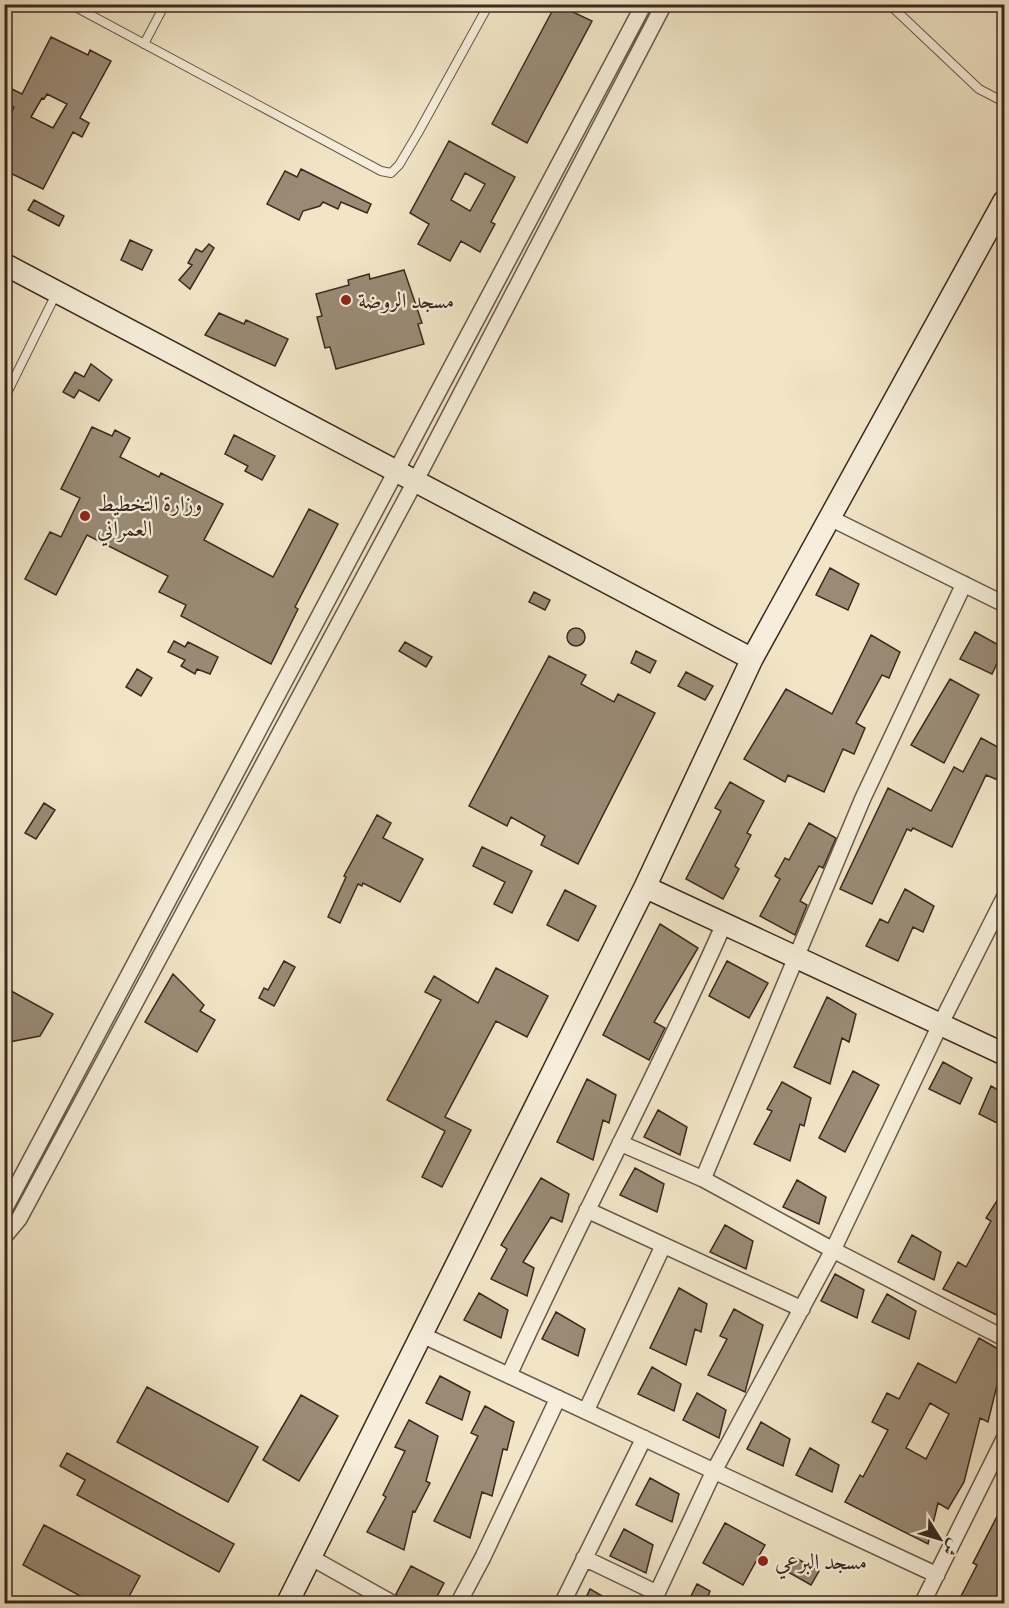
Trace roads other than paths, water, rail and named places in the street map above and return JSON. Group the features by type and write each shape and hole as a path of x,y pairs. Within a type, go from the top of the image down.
{"street":[{"path":"4,1210 644,4"},
{"path":"4,1237 19,1219 416,480 664,4"},
{"path":"287,1604 645,888 752,659 828,517 1005,201"},
{"path":"4,264 752,659"},
{"path":"828,517 1005,604"},
{"path":"703,1179 863,798 964,584"},
{"path":"645,888 1005,1054"},
{"path":"585,1558 655,1598 714,1471 833,1250 941,1023 1005,898"},
{"path":"509,1375 587,1210 677,1030 724,924"},
{"path":"620,1143 703,1179 833,1250 1005,1338"},
{"path":"587,1210 802,1309"},
{"path":"586,1411 663,1246"},
{"path":"420,1334 937,1575"},
{"path":"458,1604 483,1557 558,1398"},
{"path":"562,1604 644,1438"},
{"path":"923,1603 1005,1438"},
{"path":"310,1557 394,1604"}],"lane":[{"path":"70,4 381,171 391,173 399,165 418,133 489,4"},
{"path":"144,44 165,4"},
{"path":"889,4 979,89 1005,102"},
{"path":"4,399 57,293"}],"place":[{"name":"مسجد الروضة","path":"346,300"},
{"name":"وزارة التخطيط العمراني","path":"85,516"},
{"name":"مسجد البرعي","path":"763,1561"}]}
